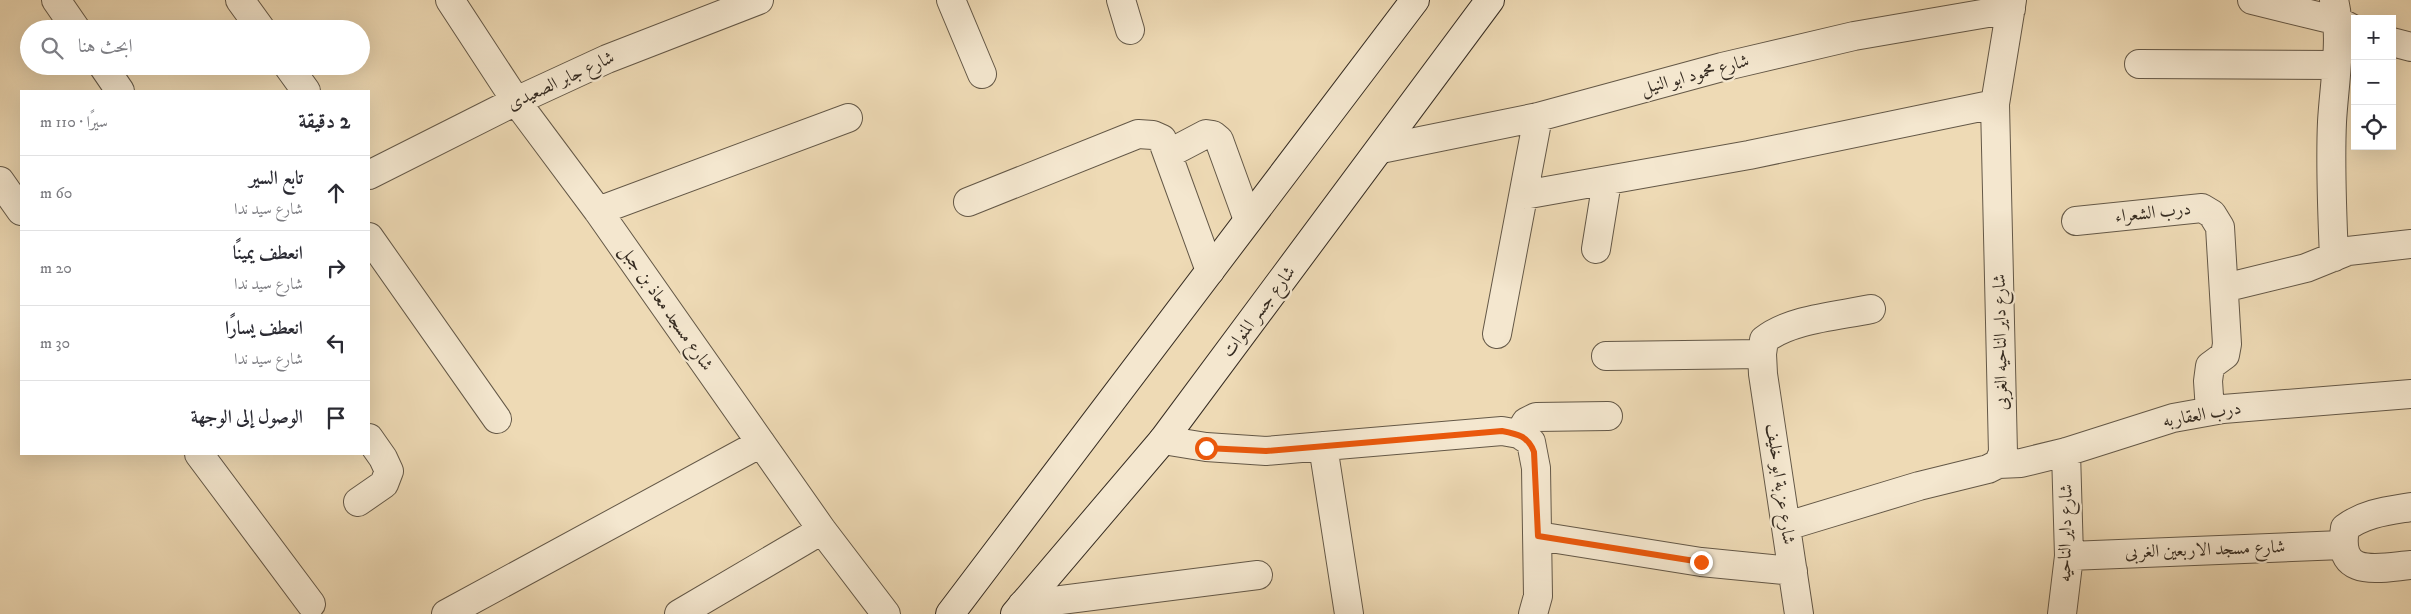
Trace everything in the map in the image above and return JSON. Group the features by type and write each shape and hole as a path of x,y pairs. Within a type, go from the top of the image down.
{"street":[{"path":"56,0 70,20"},
{"path":"240,0 254,20"},
{"name":"شارع مسجد معاذ بن جبل","path":"450,0 516,101 598,211 822,530 886,614"},
{"name":"شارع جابر الصعيدى","path":"370,174 516,101 725,6 759,0"},
{"path":"952,0 982,74"},
{"path":"1121,0 1130,30"},
{"name":"شارع جسر المنوات","path":"1018,610 1163,440 1490,0"},
{"path":"2252,0 2342,17 2335,66 2331,198 2334,257"},
{"path":"950,614 1412,2"},
{"name":"شارع محمود ابو النيل","path":"1381,148 1538,117 1722,67 1854,36 2011,4"},
{"name":"شارع داير الناحيه الغربى","path":"1998,464 2003,454 1995,104 2011,4"},
{"path":"2396,43 2411,47"},
{"path":"2139,64 2335,66"},
{"path":"108,75 119,90"},
{"path":"294,75 305,90"},
{"path":"1524,195 1749,155 1995,104"},
{"path":"1497,334 1538,117"},
{"path":"598,211 848,118"},
{"path":"968,202 1138,134 1153,135 1162,139 1210,271"},
{"path":"1168,154 1206,134 1213,135 1219,140 1248,220"},
{"path":"0,181 20,210"},
{"path":"1596,249 1607,181"},
{"name":"درب الشعراء","path":"2076,221 2202,208 2212,214 2220,227 2227,344 2225,355 2210,366 2208,381 2210,411"},
{"path":"370,237 497,419"},
{"path":"2224,288 2306,268 2334,257 2366,248 2411,244"},
{"path":"1606,356 1762,354 1764,340 1775,331 1790,326 1871,309"},
{"name":"شارع عزبة ابو خليف","path":"1762,354 1799,614"},
{"name":"درب العقاربه","path":"1998,464 2021,463 2066,452 2173,418 2210,411 2411,394"},
{"path":"1519,434 1526,422 1536,417 1608,416"},
{"path":"1163,440 1232,450 1266,451 1502,431 1519,434 1531,442 1534,452 1538,536 1538,596 1533,614"},
{"path":"358,502 384,484 389,471 383,458 370,439"},
{"path":"446,614 761,443"},
{"path":"1323,446 1349,614"},
{"name":"شارع داير الناحيه","path":"2062,614 2069,556 2066,452"},
{"path":"201,455 311,604"},
{"path":"1787,526 1919,486 1988,469 1998,464"},
{"path":"2411,507 2373,513 2357,519 2345,528 2342,545 2351,561 2363,569 2411,565"},
{"path":"682,613 822,530"},
{"path":"1538,536 1701,562 1793,571"},
{"name":"شارع مسجد الاربعين الغربى","path":"2069,556 2342,545"},
{"path":"1018,610 1258,575"}],"route":[{"path":"1206,448 1266,451 1502,431 1519,434 1531,442 1534,452 1538,536 1701,562"}]}
